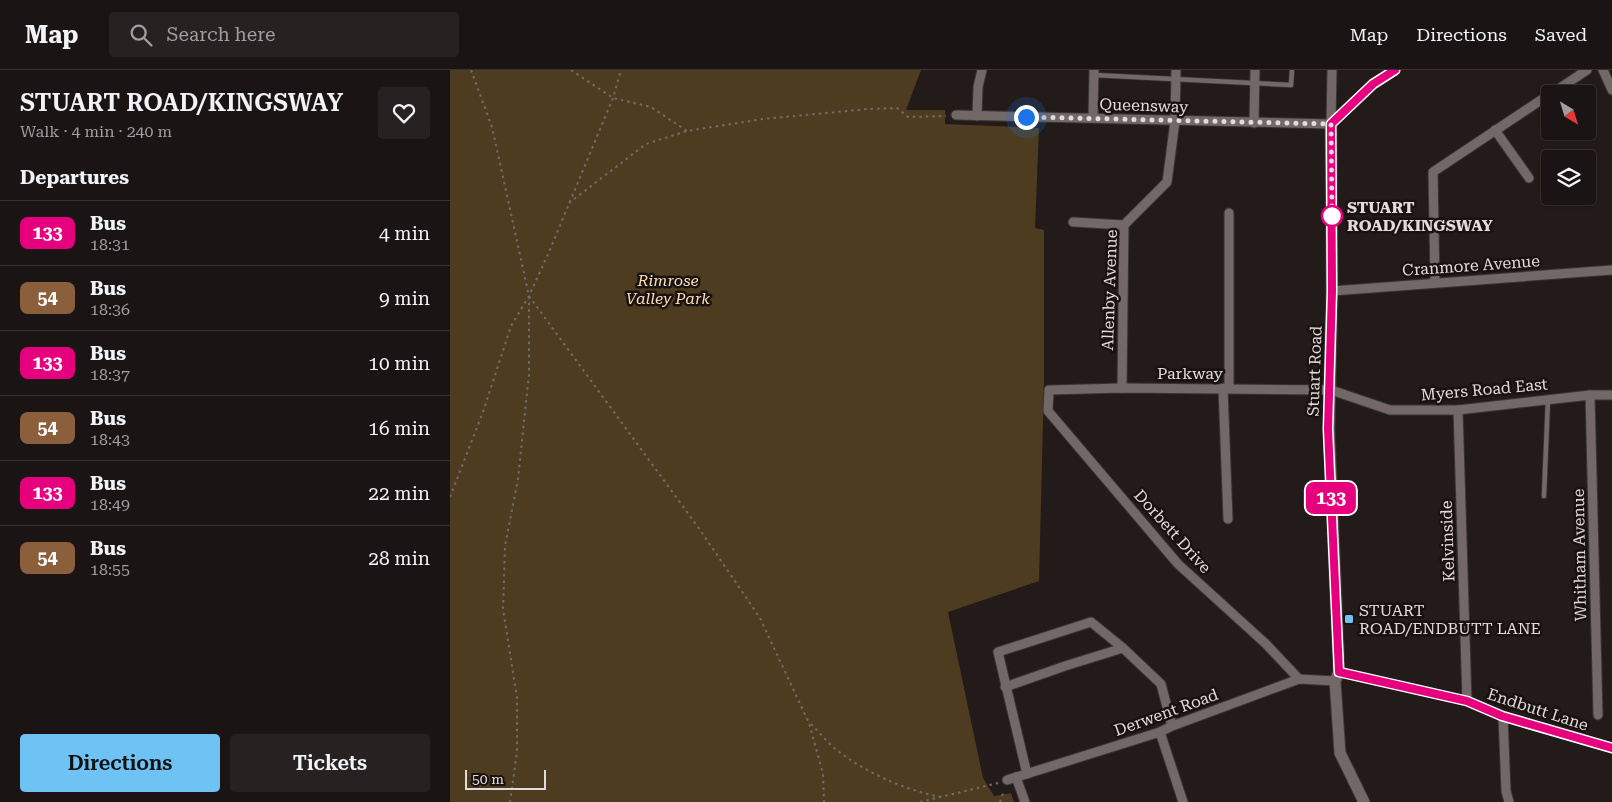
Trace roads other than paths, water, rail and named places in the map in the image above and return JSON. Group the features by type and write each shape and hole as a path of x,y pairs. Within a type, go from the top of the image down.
{"street":[{"path":"977,116 978,87 982,70"},
{"path":"1254,123 1255,70"},
{"name":"Stuart Road","path":"1332,70 1331,390 1328,429 1340,753 1364,802"},
{"path":"1331,124 1373,84 1396,70"},
{"path":"1564,85 1587,70"},
{"path":"1603,70 1612,90"},
{"path":"1093,118 1094,72"},
{"name":"Allenby Avenue","path":"1122,388 1124,225 1167,182 1175,122 1176,74"},
{"path":"1435,282 1433,172 1541,100"},
{"name":"Queensway","path":"956,115 1175,122 1331,124"},
{"path":"1495,130 1529,178"},
{"path":"1228,519 1226,388 1229,213"},
{"path":"1073,222 1124,225"},
{"name":"Cranmore Avenue","path":"1332,291 1612,270"},
{"name":"Parkway","path":"1049,390 1226,388 1331,390"},
{"name":"Dorbett Drive","path":"1049,390 1048,411 1178,564 1266,644 1299,679"},
{"name":"Myers Road East","path":"1331,390 1390,410 1458,410 1590,394 1612,396"},
{"name":"Whitham Avenue","path":"1590,394 1598,715"},
{"name":"Kelvinside","path":"1458,410 1467,701"},
{"path":"1028,774 998,652 1091,622 1124,648 1161,684 1172,726"},
{"path":"1006,688 1065,666 1124,648"},
{"name":"Derwent Road","path":"1007,780 1160,732 1299,679 1337,676"},
{"name":"Endbutt Lane","path":"1337,676 1467,701 1502,716 1612,748"},
{"path":"1502,716 1506,791 1509,802"},
{"path":"1160,732 1183,802"},
{"path":"1016,777 1025,802"}],"lane":[{"path":"1094,72 1176,74 1254,84 1291,85 1292,70"},
{"path":"1544,496 1548,399"}],"place":[{"name":"STUART ROAD/KINGSWAY","path":"1332,216"},
{"name":"STUART ROAD/ENDBUTT LANE","path":"1349,619"}],"park label":[{"name":"Rimrose Valley Park","path":"668,289"}]}
